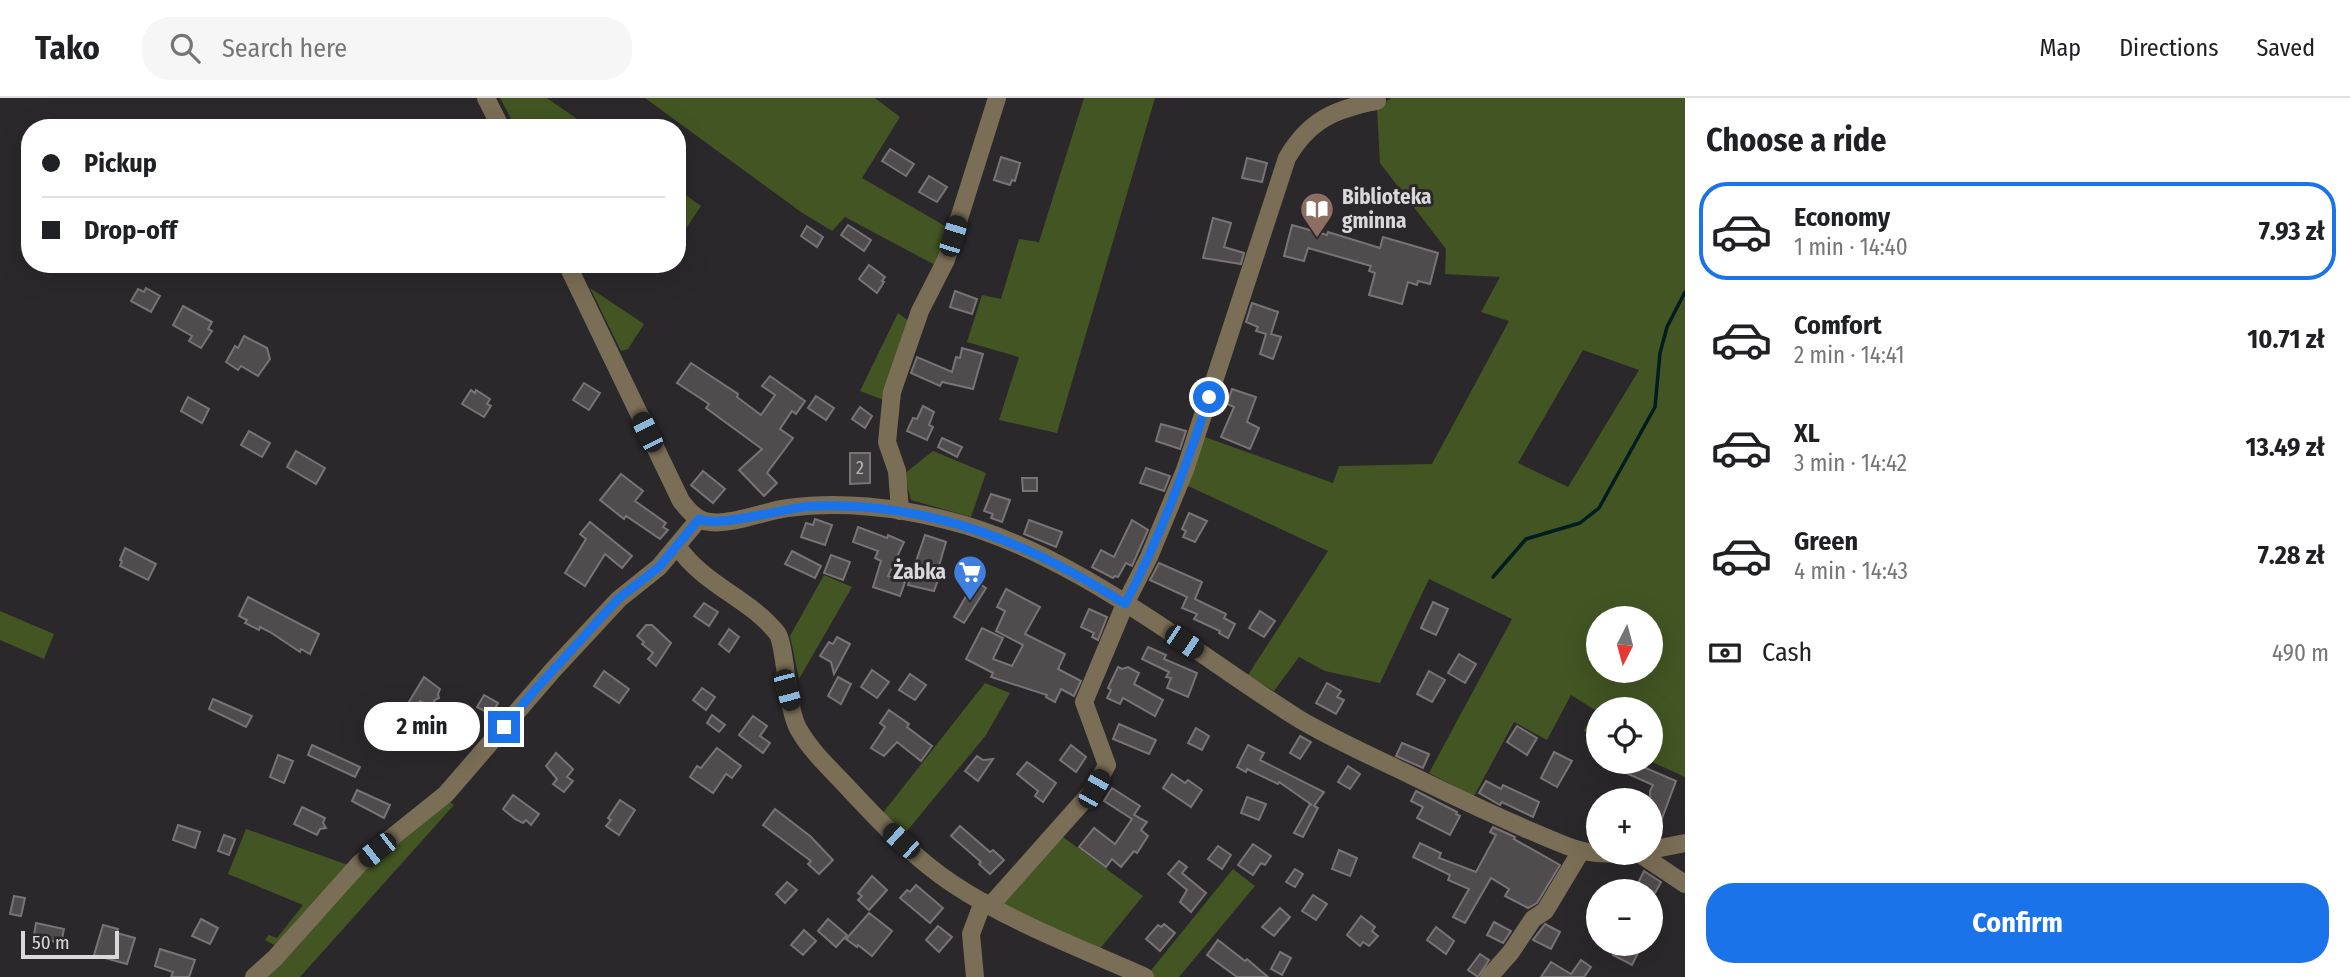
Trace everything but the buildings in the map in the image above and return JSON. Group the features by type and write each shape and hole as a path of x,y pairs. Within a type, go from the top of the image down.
{"street":[{"path":"486,98 496,119"},
{"path":"900,511 897,471 887,442 892,392 920,311 946,260 997,98"},
{"path":"975,977 971,934 986,904 1094,789 1107,765 1084,702 1185,470 1287,158 1299,137 1325,117 1377,101"},
{"path":"571,273 681,501 699,519 716,523 786,508 845,506 900,511 944,519 1005,540 1077,575 1125,604 1325,734 1475,807 1586,852"},
{"path":"254,977 275,958 360,863 446,794 618,599 659,567 699,519"},
{"path":"677,546 690,564 709,581 756,613 779,635 787,690 798,729 881,823 928,865 986,904 1145,977"},
{"path":"1663,847 1685,843"},
{"path":"1489,977 1511,952 1533,919 1545,911 1581,851"},
{"path":"1656,865 1685,884"}],"green space":[{"path":"500,98 547,98 577,119 511,119"},
{"path":"645,98 875,98 900,117 862,178 952,230 937,266 845,217 832,231 801,212 686,128 686,119 674,119"},
{"path":"1084,98 1155,98 1057,433 999,420 1019,357 967,342 982,295 1001,299 1019,239 1039,242"},
{"path":"1391,98 1685,98 1685,777 1663,767 1663,697 1586,697 1586,704 1571,695 1547,740 1514,722 1474,796 1429,773 1512,619 1429,579 1380,683 1325,671 1299,657 1274,691 1248,675 1328,551 1186,485 1202,436 1333,483 1339,466 1432,464 1509,321 1481,312 1500,277 1445,274 1446,249 1380,163 1377,109","holes":["1583,350 1639,370 1568,487 1518,463"]},
{"path":"686,195 701,206 686,228"},
{"path":"590,288 644,324 628,349 621,351"},
{"path":"898,313 909,321 886,401 860,391"},
{"path":"933,451 986,473 971,517 911,500 904,474"},
{"path":"824,575 852,587 799,679 790,636"},
{"path":"0,611 54,634 44,659 0,640"},
{"path":"985,683 1010,693 986,735 907,831 901,834 882,814"},
{"path":"445,798 454,805 300,977 259,977 369,863"},
{"path":"246,829 351,866 278,947 265,940 269,935 277,938 303,905 228,874"},
{"path":"1059,834 1143,896 1098,951 1003,906 1000,900"},
{"path":"1233,869 1255,886 1179,977 1154,977 1148,974"}],"waterway":[{"path":"1493,577 1526,539 1580,523 1599,508 1655,407 1660,353 1667,327 1685,292"}],"place":[{"name":"Biblioteka gminna","path":"1317,239"},
{"name":"Żabka","path":"970,602"}],"route":[{"path":"504,727 618,599 659,567 699,519 716,523 786,508 845,506 900,511 944,519 1022,547 1077,575 1125,604 1149,557 1185,470 1209,397"}]}
